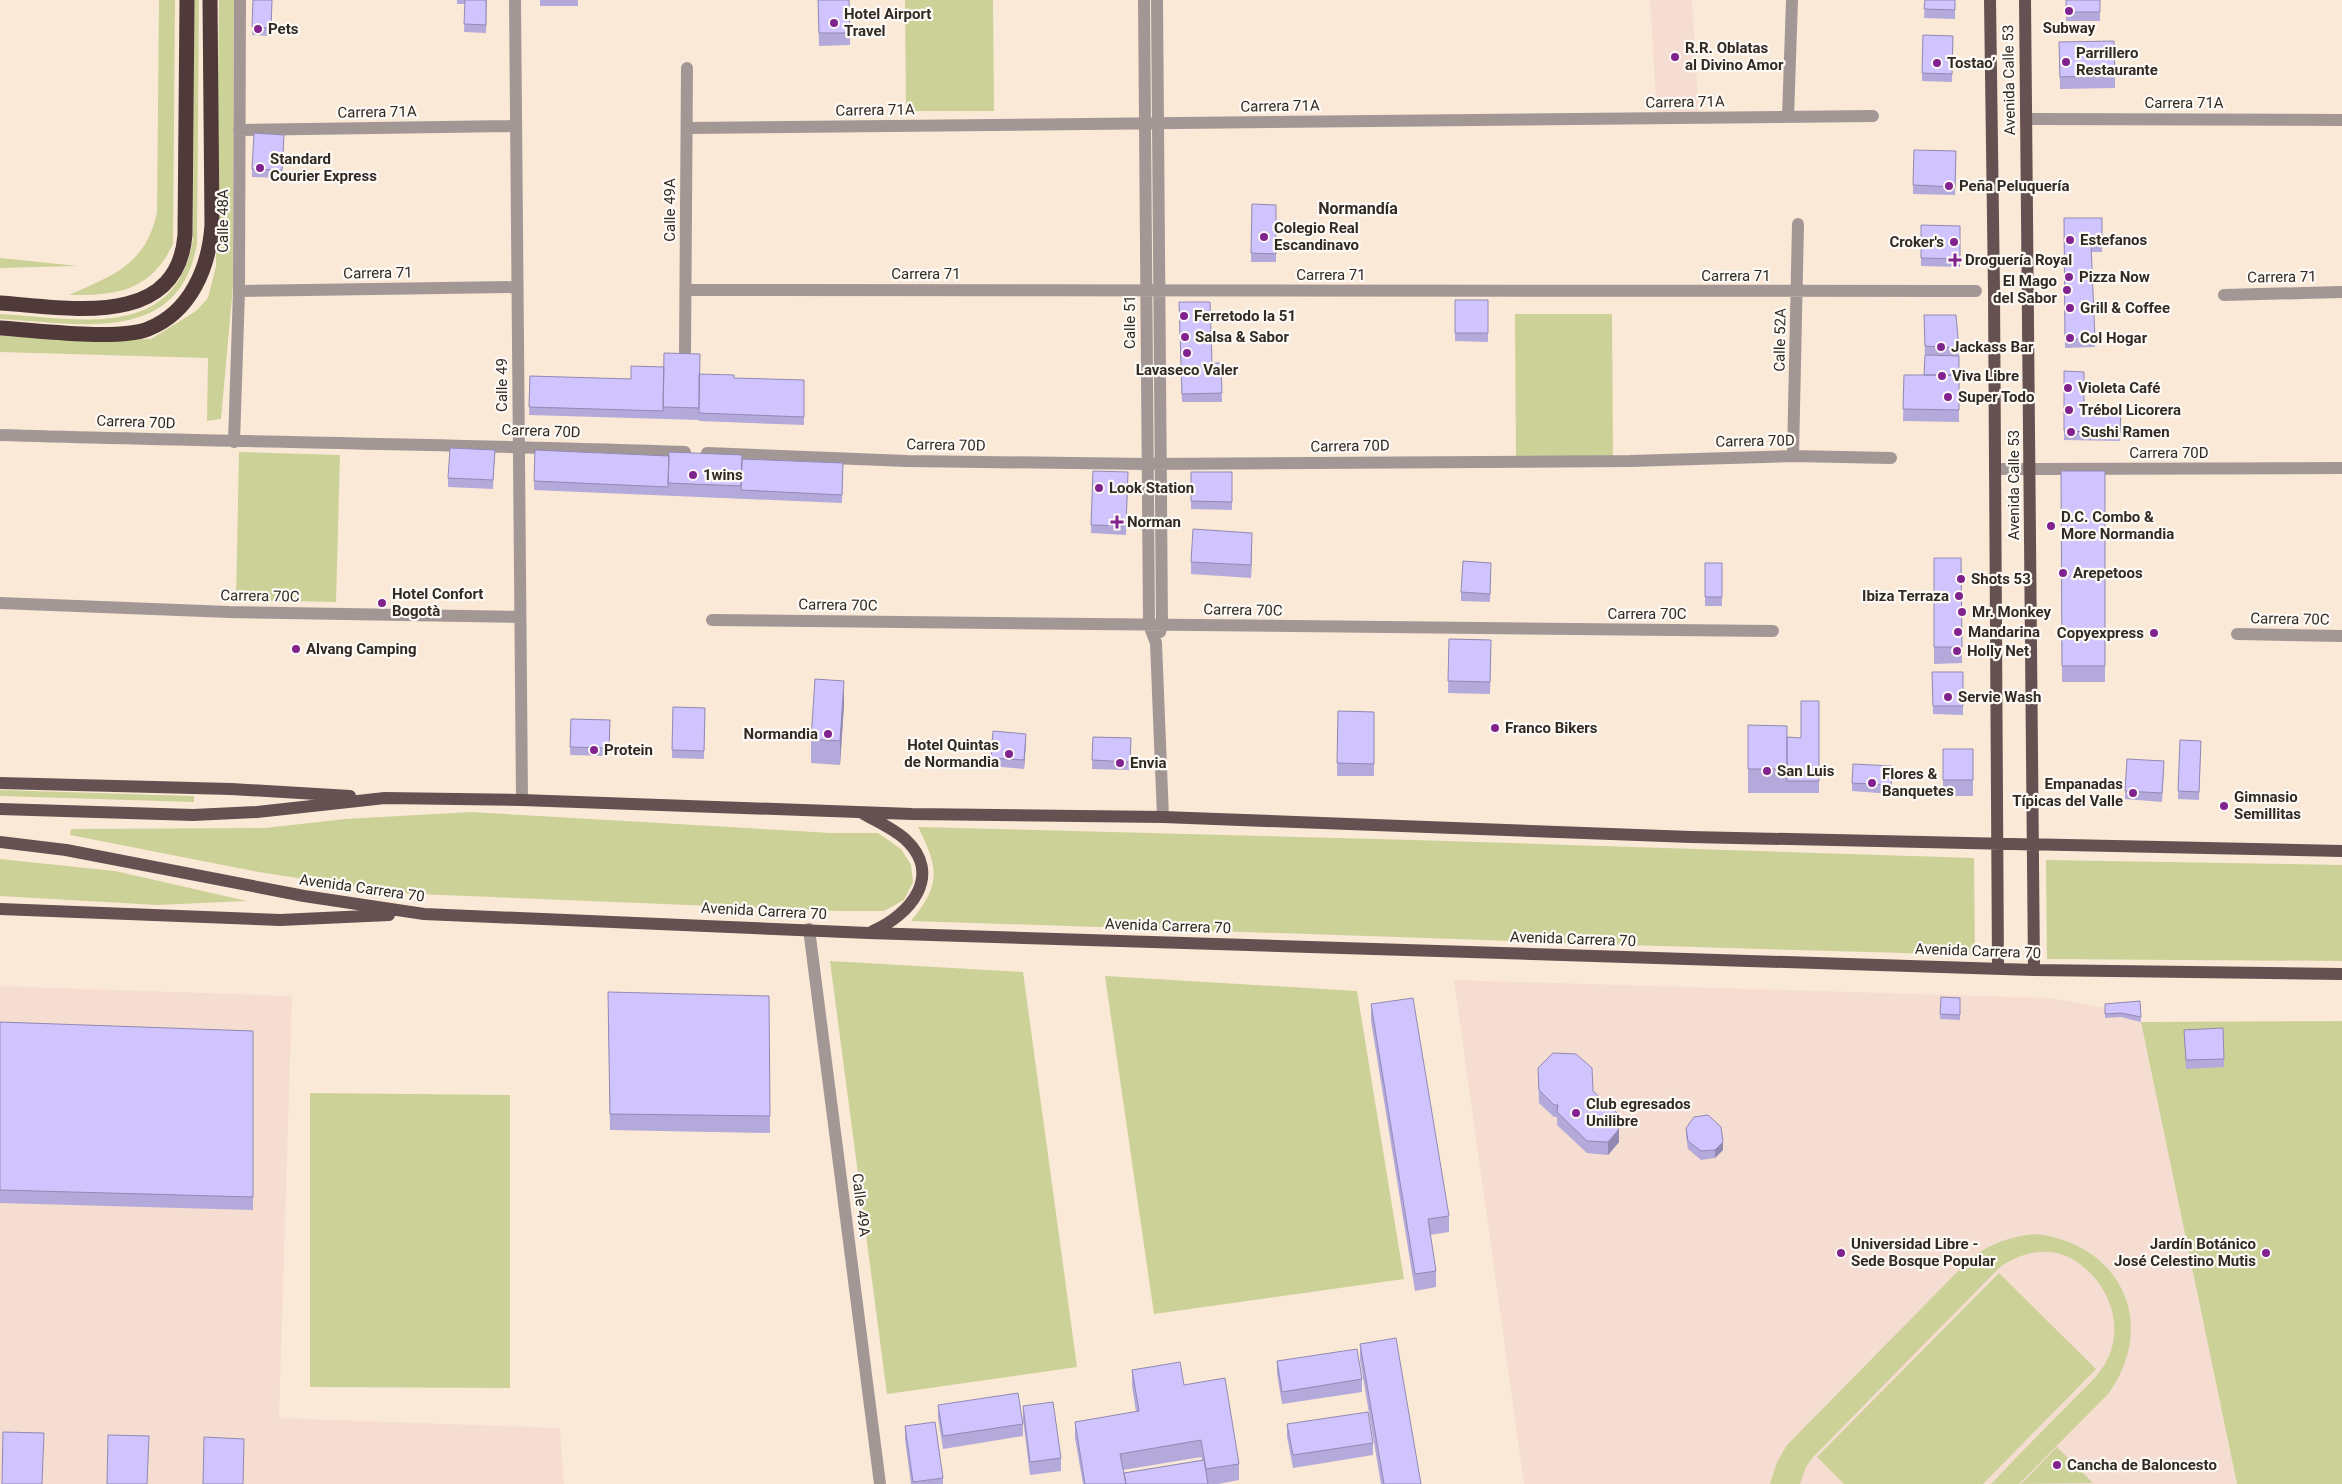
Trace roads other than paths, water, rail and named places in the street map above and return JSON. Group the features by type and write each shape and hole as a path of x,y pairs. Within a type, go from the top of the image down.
{"highway":[{"path":"0,303 95,308 118,307 143,300 157,291 175,270 184,248 185,235 187,0"},
{"path":"0,328 127,334 148,329 167,318 181,306 195,288 205,267 212,225 210,0"}],"main road":[{"name":"Avenida Calle 53","path":"1990,0 1998,968"},
{"name":"Avenida Calle 53","path":"2025,0 2034,970"},
{"path":"0,783 231,789 385,798 522,800 859,812 1163,817 1681,836 2342,851"},
{"path":"0,809 193,815 257,812 385,798"},
{"path":"859,812 906,840 919,858 922,874 919,893 913,904 888,924 869,933"},
{"name":"Avenida Carrera 70","path":"0,842 66,850 304,896 424,914 869,933 2034,970 2342,974"},
{"path":"0,909 280,920 424,914"}],"street":[{"name":"Calle 48A","path":"234,442 239,291 240,0"},
{"name":"Calle 49","path":"515,0 522,800"},
{"name":"Calle 51","path":"1144,0 1145,124 1153,291"},
{"name":"Calle 51","path":"1157,0 1158,124 1153,291 1154,464 1149,625 1156,643 1163,817"},
{"path":"1788,117 1792,0"},
{"name":"Calle 49A","path":"685,353 687,68"},
{"name":"Carrera 71A","path":"687,128 1873,116"},
{"name":"Carrera 71A","path":"2026,119 2342,120"},
{"name":"Carrera 71A","path":"239,130 516,126"},
{"name":"Calle 52A","path":"1793,456 1798,224"},
{"name":"Carrera 71","path":"239,291 517,286"},
{"name":"Carrera 71","path":"686,290 1976,291"},
{"name":"Carrera 71","path":"2224,295 2342,292"},
{"name":"Carrera 70D","path":"0,435 234,442 518,446 907,461 1154,464 1630,461 1793,456 1891,458"},
{"name":"Calle 51","path":"1154,464 1162,625 1156,643"},
{"name":"Carrera 70D","path":"1995,469 2342,468"},
{"name":"Carrera 70C","path":"0,603 229,612 520,616"},
{"name":"Carrera 70C","path":"712,620 1773,631"},
{"name":"Carrera 70C","path":"2236,634 2342,636"},
{"name":"Calle 49A","path":"809,930 880,1484"}],"place":[{"name":"Subway","path":"2069,11"},
{"name":"Hotel Airport Travel","path":"834,23"},
{"name":"Pets","path":"258,29"},
{"name":"R.R. Oblatas al Divino Amor","path":"1675,57"},
{"name":"Parrillero Restaurante","path":"2066,62"},
{"name":"Tostao’","path":"1937,63"},
{"name":"Standard Courier Express","path":"260,168"},
{"name":"Peña Peluquería","path":"1949,186"},
{"name":"Colegio Real Escandinavo","path":"1264,237"},
{"name":"Estefanos","path":"2070,240"},
{"name":"Croker's","path":"1954,242"},
{"name":"Droguería Royal","path":"1955,260"},
{"name":"Pizza Now","path":"2069,277"},
{"name":"El Mago del Sabor","path":"2067,290"},
{"name":"Grill & Coffee","path":"2070,308"},
{"name":"Ferretodo la 51","path":"1184,316"},
{"name":"Salsa & Sabor","path":"1185,337"},
{"name":"Col Hogar","path":"2070,338"},
{"name":"Jackass Bar","path":"1941,347"},
{"name":"Lavaseco Valer","path":"1187,353"},
{"name":"Viva Libre","path":"1942,376"},
{"name":"Violeta Café","path":"2068,388"},
{"name":"Super Todo","path":"1948,397"},
{"name":"Trébol Licorera","path":"2069,410"},
{"name":"Sushi Ramen","path":"2071,432"},
{"name":"1wins","path":"693,475"},
{"name":"Look Station","path":"1099,488"},
{"name":"Norman","path":"1117,522"},
{"name":"D.C. Combo & More Normandia","path":"2051,526"},
{"name":"Arepetoos","path":"2063,573"},
{"name":"Shots 53","path":"1961,579"},
{"name":"Ibiza Terraza","path":"1959,596"},
{"name":"Hotel Confort Bogotà","path":"382,603"},
{"name":"Mr. Monkey","path":"1962,612"},
{"name":"Mandarina","path":"1958,632"},
{"name":"Copyexpress","path":"2154,633"},
{"name":"Alvang Camping","path":"296,649"},
{"name":"Holly Net","path":"1957,651"},
{"name":"Servie Wash","path":"1948,697"},
{"name":"Franco Bikers","path":"1495,728"},
{"name":"Normandia","path":"828,734"},
{"name":"Protein","path":"594,750"},
{"name":"Hotel Quintas de Normandia","path":"1009,754"},
{"name":"Envia","path":"1120,763"},
{"name":"San Luis","path":"1767,771"},
{"name":"Flores & Banquetes","path":"1872,783"},
{"name":"Empanadas Típicas del Valle","path":"2133,793"},
{"name":"Gimnasio Semillitas","path":"2224,806"},
{"name":"Club egresados Unilibre","path":"1576,1113"},
{"name":"Universidad Libre - Sede Bosque Popular","path":"1841,1253"},
{"name":"Jardín Botánico José Celestino Mutis","path":"2266,1253"},
{"name":"Cancha de Baloncesto","path":"2057,1465"}],"district":[{"name":"Normandía","path":"1358,208"}]}
